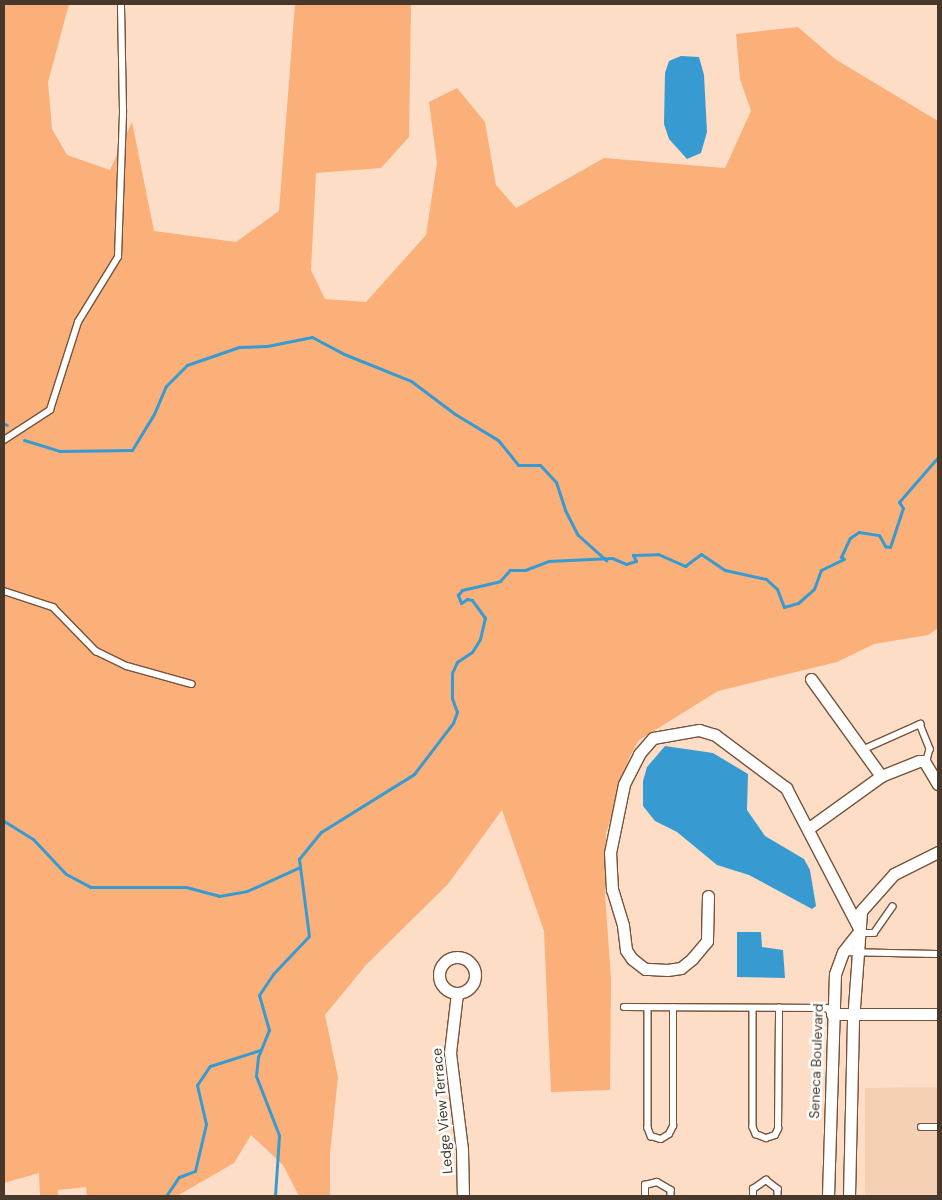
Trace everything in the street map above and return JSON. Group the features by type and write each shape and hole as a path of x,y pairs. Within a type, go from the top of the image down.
{"street":[{"path":"811,679 881,776"},
{"path":"708,896 706,941 692,959 681,968 667,970 645,969 632,959 626,950 623,925 612,890 610,853 624,784 639,754 653,738 699,730 715,735 786,788 809,828 858,931"},
{"path":"809,828 881,776 919,761 926,764 938,784"},
{"name":"Seneca Boulevard","path":"849,1196 853,1014 856,953 861,911 894,874 938,852"},
{"name":"Seneca Boulevard","path":"828,1196 832,1014 835,974 843,952 858,931"},
{"name":"Ledge View Terrace","path":"457,994 450,1053 462,1150 463,1196"},
{"path":"832,1014 938,1014"}],"lane":[{"path":"4,440 50,410 78,322 118,257 123,111 121,4"},
{"path":"4,591 53,607 96,651 127,666 192,684"},
{"path":"862,750 920,724 930,749 926,764"},
{"path":"858,931 874,932 892,907"},
{"path":"843,952 936,954"},
{"path":"624,1008 827,1008 832,1014"},
{"path":"648,1008 648,1128 651,1136 661,1139 669,1134 673,1126 673,1008"},
{"path":"753,1008 753,1127 756,1134 766,1138 775,1135 778,1129 780,1008"},
{"path":"921,1127 938,1127"},
{"path":"753,1196 753,1189 766,1180 778,1189 778,1196"},
{"path":"645,1196 645,1185 657,1182 671,1190 671,1196"}],"shaded area":[{"path":"4,4 69,4 48,82 52,129 67,155 110,170 132,122 154,231 236,242 279,211 295,4 411,4 409,137 381,168 316,173 311,270 325,299 366,302 426,235 437,163 429,102 457,88 485,122 496,185 516,208 604,158 725,168 751,111 740,79 736,34 798,27 835,59 938,121 938,628 928,635 874,644 837,662 718,691 639,740 629,758 606,834 605,894 611,979 610,1090 551,1092 544,931 502,810 448,884 366,965 325,1015 338,1077 330,1153 330,1196 299,1196 283,1165 251,1135 234,1163 177,1196 87,1196 86,1187 58,1190 58,1196 40,1196 39,1173 4,1183"},
{"path":"938,1087 938,1196 865,1196 865,1088"}],"water":[{"path":"681,56 699,57 704,75 707,132 701,153 687,159 669,139 664,124 665,73 669,61"},
{"path":"665,746 713,753 748,774 747,810 765,836 804,859 810,870 816,906 812,909 749,875 717,865 677,832 655,821 643,806 643,781 647,767"},
{"path":"737,932 761,932 762,947 783,950 785,978 737,977"}],"waterway":[{"path":"24,440 59,451 132,450 154,414 166,386 187,365 239,347 267,346 312,337 344,354 411,381 455,414 498,440 518,465 540,465 556,482 565,510 578,535 606,560"},
{"path":"275,1196 279,1135 256,1076 258,1057 269,1030 259,995 273,974 309,936 299,859 321,832 414,774 453,723 457,712 452,698 452,673 457,662 472,652 480,639 485,618 472,600 467,599 461,603 458,595 462,590 500,581 510,570 525,570 548,561 612,558 626,564 636,561 633,555 658,554 685,566 701,554 725,570 766,579 777,589 784,607 798,603 814,589 821,570 844,559 841,557 850,538 859,532 879,535 885,546 890,547 903,508 899,502 938,457"},
{"path":"4,821 33,839 66,874 90,887 186,887 219,896 247,891 300,867"},
{"path":"166,1196 179,1177 195,1171 206,1124 197,1085 210,1066 260,1050"}]}
